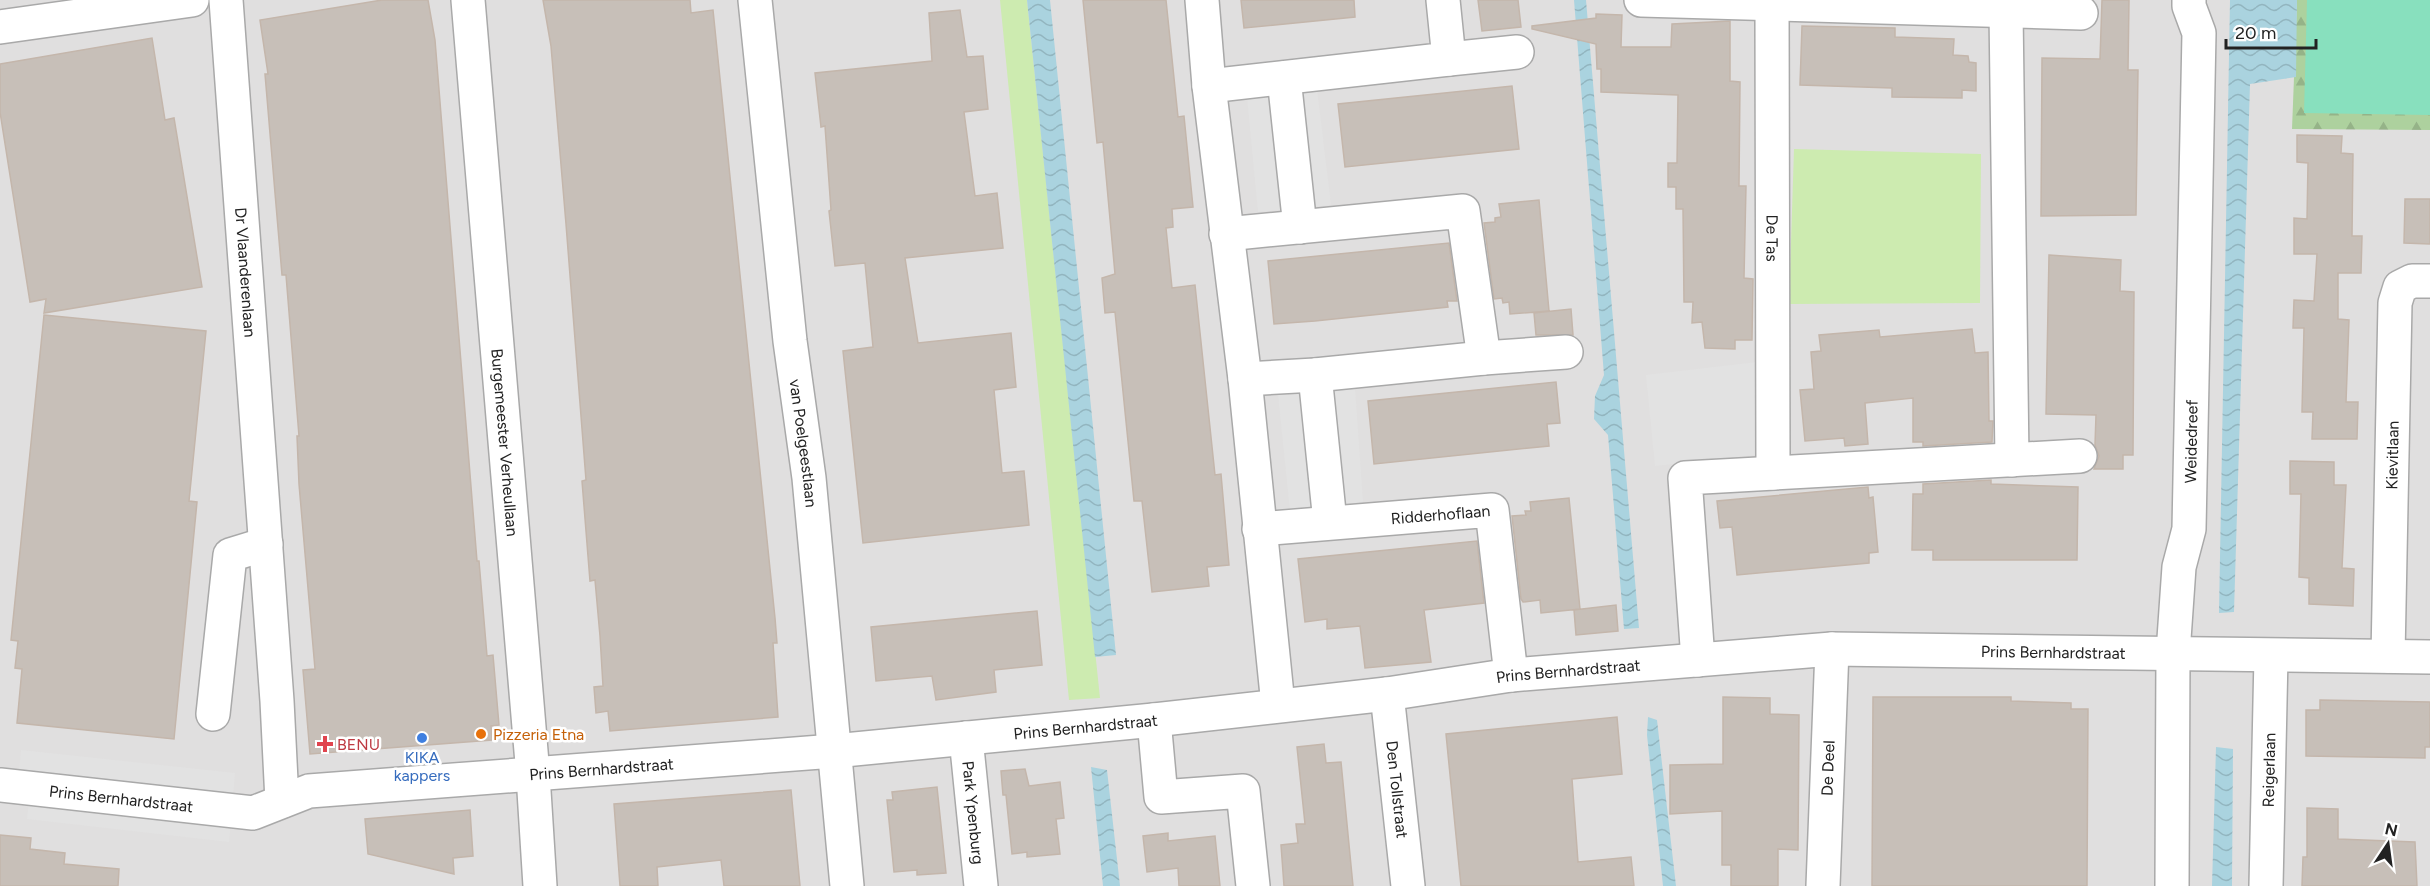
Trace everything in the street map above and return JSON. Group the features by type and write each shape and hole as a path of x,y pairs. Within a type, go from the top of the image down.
{"street":[{"path":"0,27 192,0"},
{"name":"Dr Vlaanderenlaan","path":"226,0 266,544 282,801"},
{"name":"Burgemeester Verheullaan","path":"468,0 533,775 540,886"},
{"name":"van Poelgeestlaan","path":"755,0 790,341 808,478 847,886"},
{"path":"1202,0 1209,86 1245,379 1278,705"},
{"path":"1443,0 1449,59"},
{"path":"1641,0 2081,13"},
{"name":"Weidedreef","path":"2172,886 2173,653 2179,567 2189,529 2199,33 2189,0"},
{"name":"De Tas","path":"1772,4 1773,473"},
{"path":"2006,11 2012,460"},
{"path":"1209,86 1517,52"},
{"path":"1284,78 1300,227"},
{"path":"1226,234 1463,211 1484,358"},
{"name":"Kievitlaan","path":"2388,656 2395,303 2400,287 2412,280 2430,281"},
{"path":"1245,379 1315,375 1566,352"},
{"path":"1315,375 1330,522"},
{"path":"1698,660 1685,478 2080,456"},
{"name":"Ridderhoflaan","path":"1259,529 1492,510 1511,675"},
{"path":"213,714 230,555 266,544"},
{"name":"Prins Bernhardstraat","path":"0,785 254,813 309,791 834,751 1154,720 1388,694 1511,675 1832,649 2173,653"},
{"name":"De Deel","path":"1823,886 1832,649"},
{"path":"2173,653 2430,657"},
{"name":"Reigerlaan","path":"2266,886 2271,656"},
{"name":"Den Tollstraat","path":"1388,694 1408,886"},
{"path":"1154,720 1161,797 1243,791 1253,886"},
{"name":"Park Ypenburg","path":"966,738 981,886"}],"shaded area":[{"path":"0,0 2430,0 2430,886 0,886"},
{"path":"1317,89 1331,205 1258,212 1247,97"},
{"path":"1766,361 1765,454 1655,466 1646,375"},
{"path":"1355,388 1363,502 1290,511 1278,394"},
{"path":"21,750 235,773 229,842 27,819 32,774 19,772"}],"green space":[{"path":"1000,0 1027,0 1100,698 1069,700"},
{"path":"2297,0 2334,0 2430,100 2430,130 2292,129"},
{"path":"2307,0 2430,0 2430,115 2304,113"},
{"path":"1794,149 1981,154 1980,303 1789,304"}],"water":[{"path":"1027,0 1050,0 1116,655 1095,657"},
{"path":"1574,0 1586,0 1639,628 1624,629 1608,435 1594,419 1595,396 1604,375"},
{"path":"2230,0 2297,0 2296,77 2250,84 2234,612 2219,613"},
{"path":"1648,717 1657,720 1676,886 1663,886 1647,735"},
{"path":"2216,747 2233,749 2232,886 2212,886"},
{"path":"1091,767 1107,770 1120,886 1103,886"}],"building":[{"path":"382,0 428,0 435,40 477,561 479,561 487,656 493,655 499,725 491,726 492,740 310,754 303,670 315,669 299,484 297,436 299,436 286,275 282,275 265,74 268,74 260,20"},
{"path":"543,0 690,0 691,13 713,10 775,618 777,643 773,643 778,717 610,731 608,711 596,713 594,687 603,686 600,636 595,580 590,581 582,481 586,480 566,224 551,46"},
{"path":"1083,0 1166,0 1178,117 1184,116 1193,207 1172,209 1173,227 1166,228 1172,288 1195,285 1215,475 1221,474 1229,565 1207,567 1209,586 1152,592 1142,501 1134,501 1115,312 1105,313 1102,278 1115,274 1103,142 1097,143"},
{"path":"1241,0 1354,0 1355,17 1244,28"},
{"path":"1478,0 1518,0 1521,27 1482,31"},
{"path":"2102,0 2129,0 2128,70 2138,70 2136,215 2041,216 2042,58 2100,59"},
{"path":"960,10 967,57 983,56 988,109 964,112 975,196 997,193 1003,248 905,258 918,343 1011,333 1016,387 994,390 1002,473 1024,471 1029,525 863,543 843,351 873,347 865,263 835,266 829,211 831,210 825,126 821,127 815,73 932,61 929,13"},
{"path":"1596,14 1622,15 1621,47 1671,47 1672,24 1730,21 1730,81 1740,82 1739,186 1746,186 1744,278 1753,279 1752,340 1735,340 1735,349 1705,348 1702,322 1692,323 1693,302 1684,302 1683,209 1676,209 1676,187 1668,187 1668,163 1677,163 1678,95 1601,92 1601,69 1597,69 1596,44 1532,29 1532,26 1596,18"},
{"path":"1802,26 1895,28 1895,37 1954,39 1953,55 1968,56 1969,62 1976,63 1976,91 1962,90 1962,98 1892,97 1892,88 1800,85"},
{"path":"152,38 165,120 174,118 202,287 44,313 46,299 30,302 0,112 0,64"},
{"path":"1512,86 1519,149 1345,167 1338,104"},
{"path":"2297,135 2342,136 2341,153 2353,154 2352,236 2362,236 2361,273 2338,273 2338,319 2349,320 2346,402 2358,402 2357,439 2312,439 2313,412 2302,412 2304,328 2293,328 2294,300 2314,301 2317,254 2294,254 2294,218 2307,219 2308,163 2297,162"},
{"path":"2405,199 2430,199 2430,244 2404,243"},
{"path":"1539,200 1549,311 1510,314 1509,302 1503,303 1502,298 1494,299 1484,223 1495,222 1495,218 1501,217 1499,204"},
{"path":"1449,243 1457,301 1447,301 1448,307 1274,324 1268,261"},
{"path":"2049,255 2121,260 2120,291 2134,292 2133,455 2123,455 2123,469 2094,469 2099,456 2095,445 2096,415 2046,414"},
{"path":"1571,309 1573,335 1536,335 1534,313"},
{"path":"44,315 206,331 189,501 197,502 174,739 17,723 22,669 15,668 18,641 11,640"},
{"path":"1972,329 1975,353 1988,352 1989,421 1993,421 1992,442 1923,446 1923,442 1913,442 1913,398 1865,403 1868,444 1845,446 1844,438 1805,441 1800,390 1814,389 1811,352 1821,351 1819,335 1879,330 1880,337"},
{"path":"1556,382 1560,423 1547,424 1549,446 1374,464 1368,401"},
{"path":"2290,461 2334,462 2334,485 2346,485 2342,568 2354,569 2353,606 2309,604 2309,578 2299,577 2301,494 2290,494"},
{"path":"1991,480 1991,484 2078,487 2077,560 1933,560 1933,550 1912,550 1913,494 1923,494 1923,484"},
{"path":"1868,487 1869,498 1873,497 1878,552 1869,553 1869,563 1737,575 1732,527 1720,528 1717,501"},
{"path":"1569,498 1580,609 1541,613 1540,600 1523,602 1521,599 1512,516 1526,515 1525,511 1531,511 1530,502"},
{"path":"1477,541 1484,603 1424,610 1431,662 1365,668 1360,626 1327,629 1327,619 1305,622 1298,559"},
{"path":"1616,605 1618,631 1576,635 1574,610"},
{"path":"1037,611 1042,665 994,670 996,692 936,700 932,676 876,681 871,627"},
{"path":"1723,697 1770,698 1770,714 1799,715 1798,850 1778,849 1778,886 1731,886 1731,865 1722,865 1722,811 1670,814 1670,765 1723,764"},
{"path":"1873,697 2011,697 2011,701 2071,703 2071,709 2088,709 2087,886 1872,886"},
{"path":"2320,700 2430,702 2430,747 2425,747 2425,758 2306,756 2306,710 2320,710"},
{"path":"1617,717 1622,774 1572,779 1578,862 1631,857 1634,886 1461,886 1446,734"},
{"path":"1324,744 1326,763 1341,762 1353,886 1284,886 1281,845 1298,843 1296,824 1305,824 1297,747"},
{"path":"1025,769 1029,786 1060,782 1064,818 1056,819 1060,854 1027,857 1027,852 1012,854 1006,795 1003,795 1001,771"},
{"path":"937,787 946,873 917,875 917,870 894,872 887,800 893,800 892,792"},
{"path":"791,790 800,886 724,886 721,860 657,867 658,886 620,886 614,804"},
{"path":"2307,808 2338,809 2338,839 2415,842 2417,886 2302,886 2303,857 2307,857"},
{"path":"470,810 473,856 453,858 454,874 368,854 365,819"},
{"path":"1168,833 1168,841 1215,836 1220,886 1179,886 1178,868 1147,872 1143,836"},
{"path":"0,835 31,838 30,849 65,853 64,864 119,869 118,886 0,886"}],"place":[{"name":"Pizzeria Etna","path":"481,734"},
{"name":"KIKA kappers","path":"422,738"},
{"name":"BENU","path":"325,744"}]}
